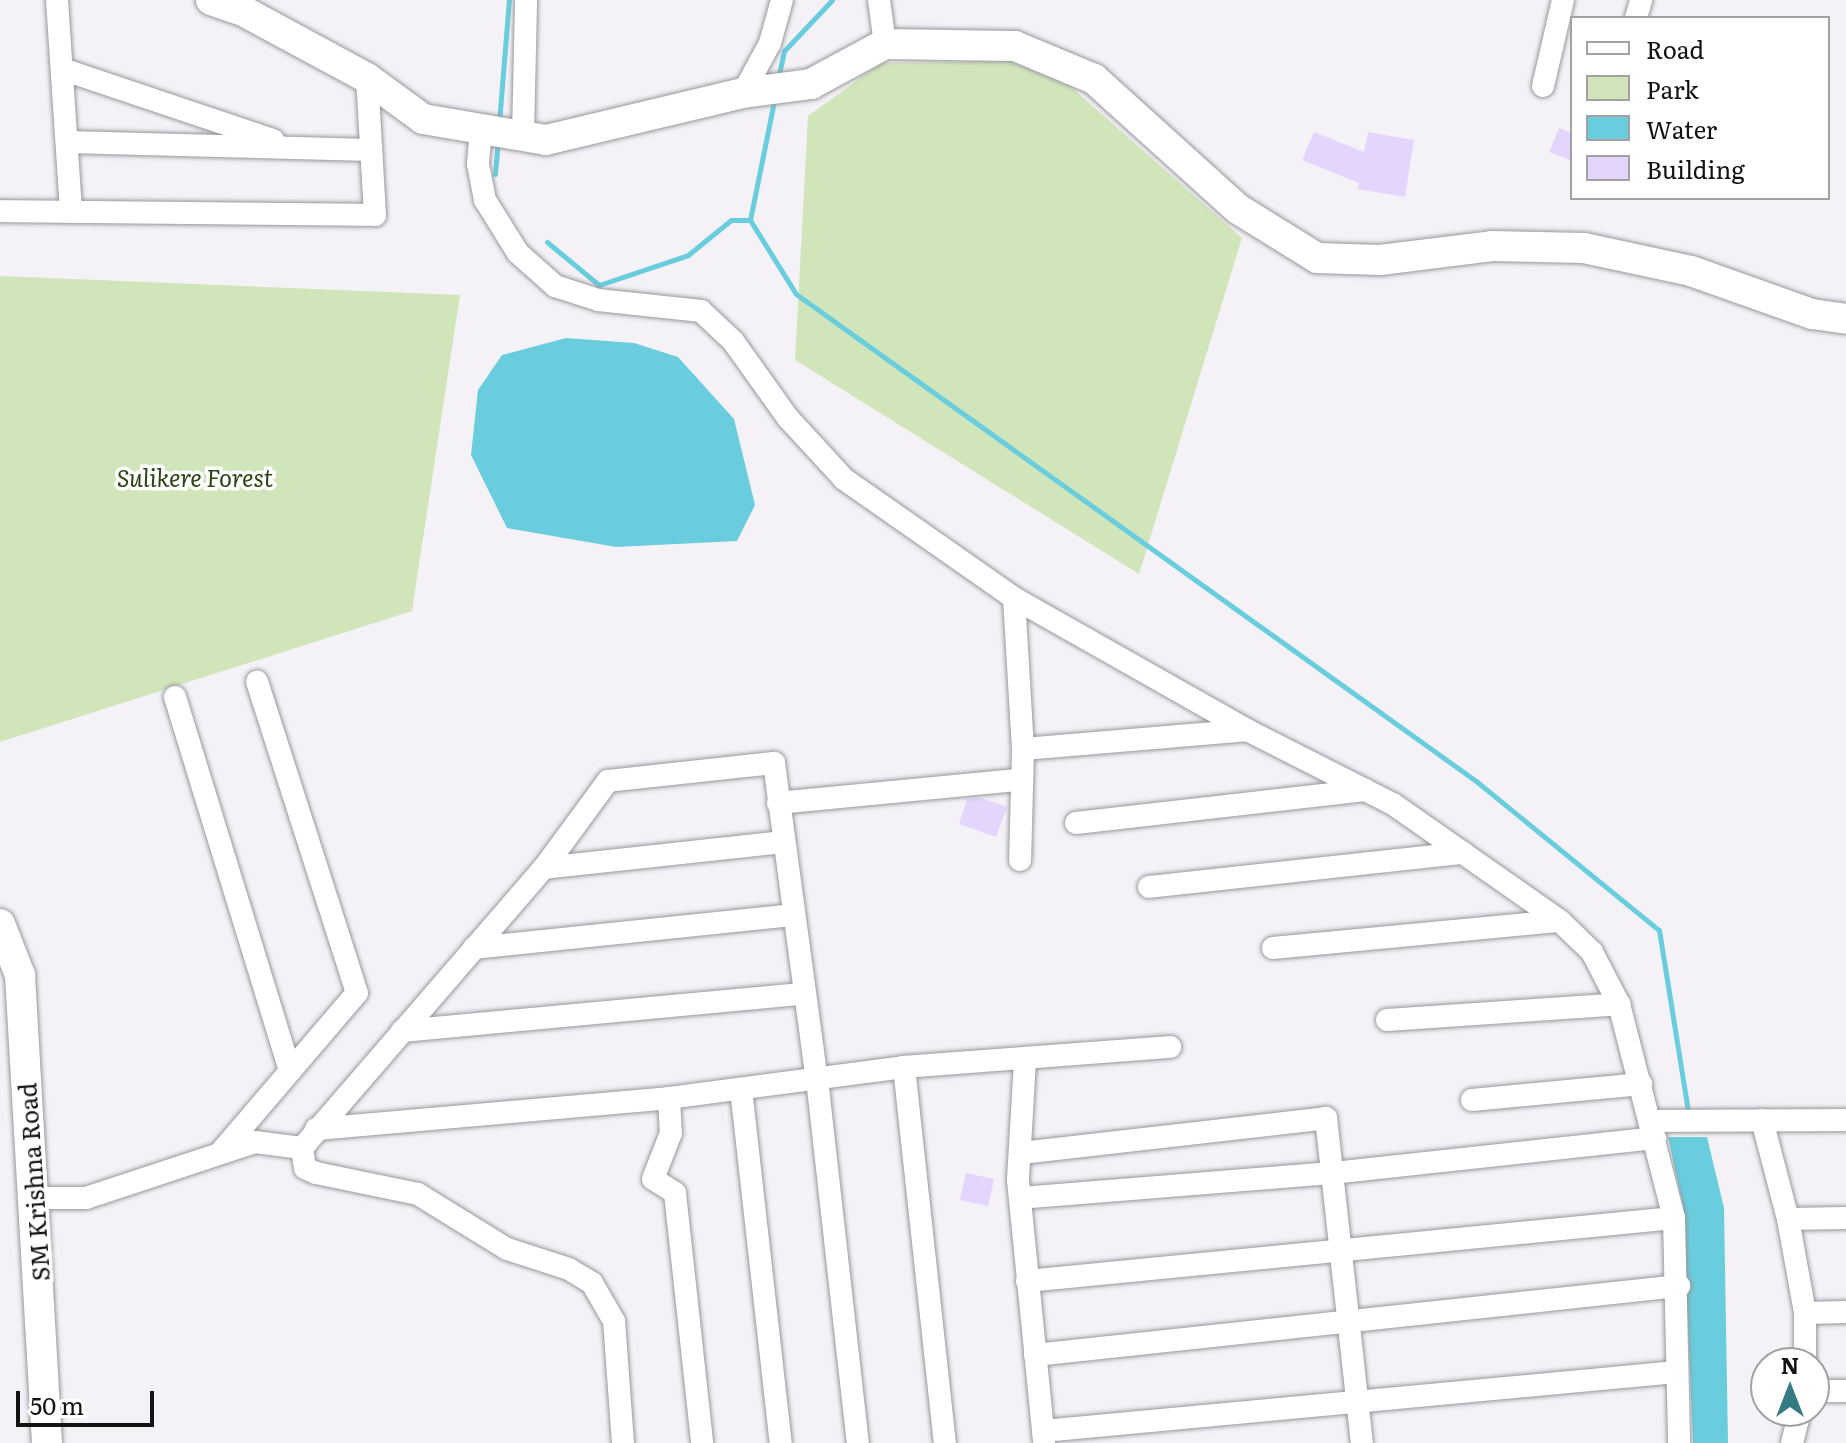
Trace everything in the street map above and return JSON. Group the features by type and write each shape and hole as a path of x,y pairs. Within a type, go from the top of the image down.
{"main road":[{"path":"211,0 245,12 367,78 423,119 546,140 743,93 811,84 885,44 1015,46 1094,79 1238,209 1317,258 1380,260 1492,246 1584,248 1691,271 1812,314 1846,319"},
{"name":"SM Krishna Road","path":"0,924 20,975 36,1198 47,1443"}],"street":[{"path":"57,0 71,212"},
{"path":"523,136 526,0"},
{"path":"743,93 770,43 782,0"},
{"path":"879,0 885,44"},
{"path":"1543,86 1563,0"},
{"path":"62,69 298,148"},
{"path":"0,211 375,215 367,78"},
{"path":"481,129 478,164 485,200 518,253 555,286 598,300 701,311 733,341 788,418 844,479 1014,598 1247,730 1365,790 1560,921 1592,952 1619,1004 1674,1218 1679,1286 1676,1372 1679,1443"},
{"path":"67,142 371,150"},
{"path":"1014,598 1023,749 1019,780 1020,860"},
{"path":"221,1152 357,993 257,682"},
{"path":"175,697 290,1071"},
{"path":"1023,749 1247,730"},
{"path":"623,1443 614,1321 592,1283 569,1269 507,1249 418,1194 316,1173 305,1168 302,1148 544,868 608,781 774,763 782,842 817,1079 858,1443"},
{"path":"778,803 1019,780"},
{"path":"1076,823 1365,790"},
{"path":"544,868 782,842"},
{"path":"1149,887 1463,853"},
{"path":"474,948 793,915"},
{"path":"1273,948 1560,921"},
{"path":"402,1031 804,994"},
{"path":"1387,1020 1619,1004"},
{"path":"316,1129 669,1098 904,1067 1025,1061 1170,1047"},
{"path":"1025,1061 1020,1198 1043,1437 1358,1402 1676,1372"},
{"path":"904,1067 945,1443"},
{"path":"1472,1100 1641,1084"},
{"path":"741,1089 781,1443"},
{"path":"669,1098 671,1133 653,1179 675,1193 702,1443"},
{"path":"1021,1153 1326,1118 1344,1246 1362,1443"},
{"path":"1762,1120 1788,1219 1805,1313 1805,1347"},
{"path":"1020,1198 1333,1173 1730,1121 1846,1120"},
{"path":"36,1198 86,1198 255,1142 302,1148"},
{"path":"1027,1281 1344,1246 1674,1218"},
{"path":"1788,1219 1846,1218"},
{"path":"1035,1355 1679,1286"},
{"path":"1805,1313 1846,1312"}],"green space":[{"path":"1011,61 1071,87 1242,238 1139,574 795,360 808,116 881,63"},
{"name":"Sulikere Forest","path":"0,276 460,295 412,611 0,742"}],"water":[{"path":"566,338 634,343 678,357 734,419 755,505 737,541 616,547 507,528 471,455 478,390 502,355"},
{"path":"1668,1137 1707,1137 1724,1208 1728,1443 1693,1443 1683,1206"}],"building":[{"path":"1559,128 1570,132 1570,160 1549,152"},
{"path":"1314,132 1364,152 1368,132 1414,140 1405,197 1358,189 1359,183 1302,160"},
{"path":"981,798 1007,807 996,837 959,824 967,799"},
{"path":"966,1173 994,1179 988,1206 960,1200"}],"waterway":[{"path":"499,123 509,0"},
{"path":"778,79 784,51 832,0"},
{"path":"774,101 750,220 796,294 1476,781 1659,930 1689,1117"},
{"path":"495,174 498,141"},
{"path":"547,242 599,285 688,255 731,220 750,220"}]}
